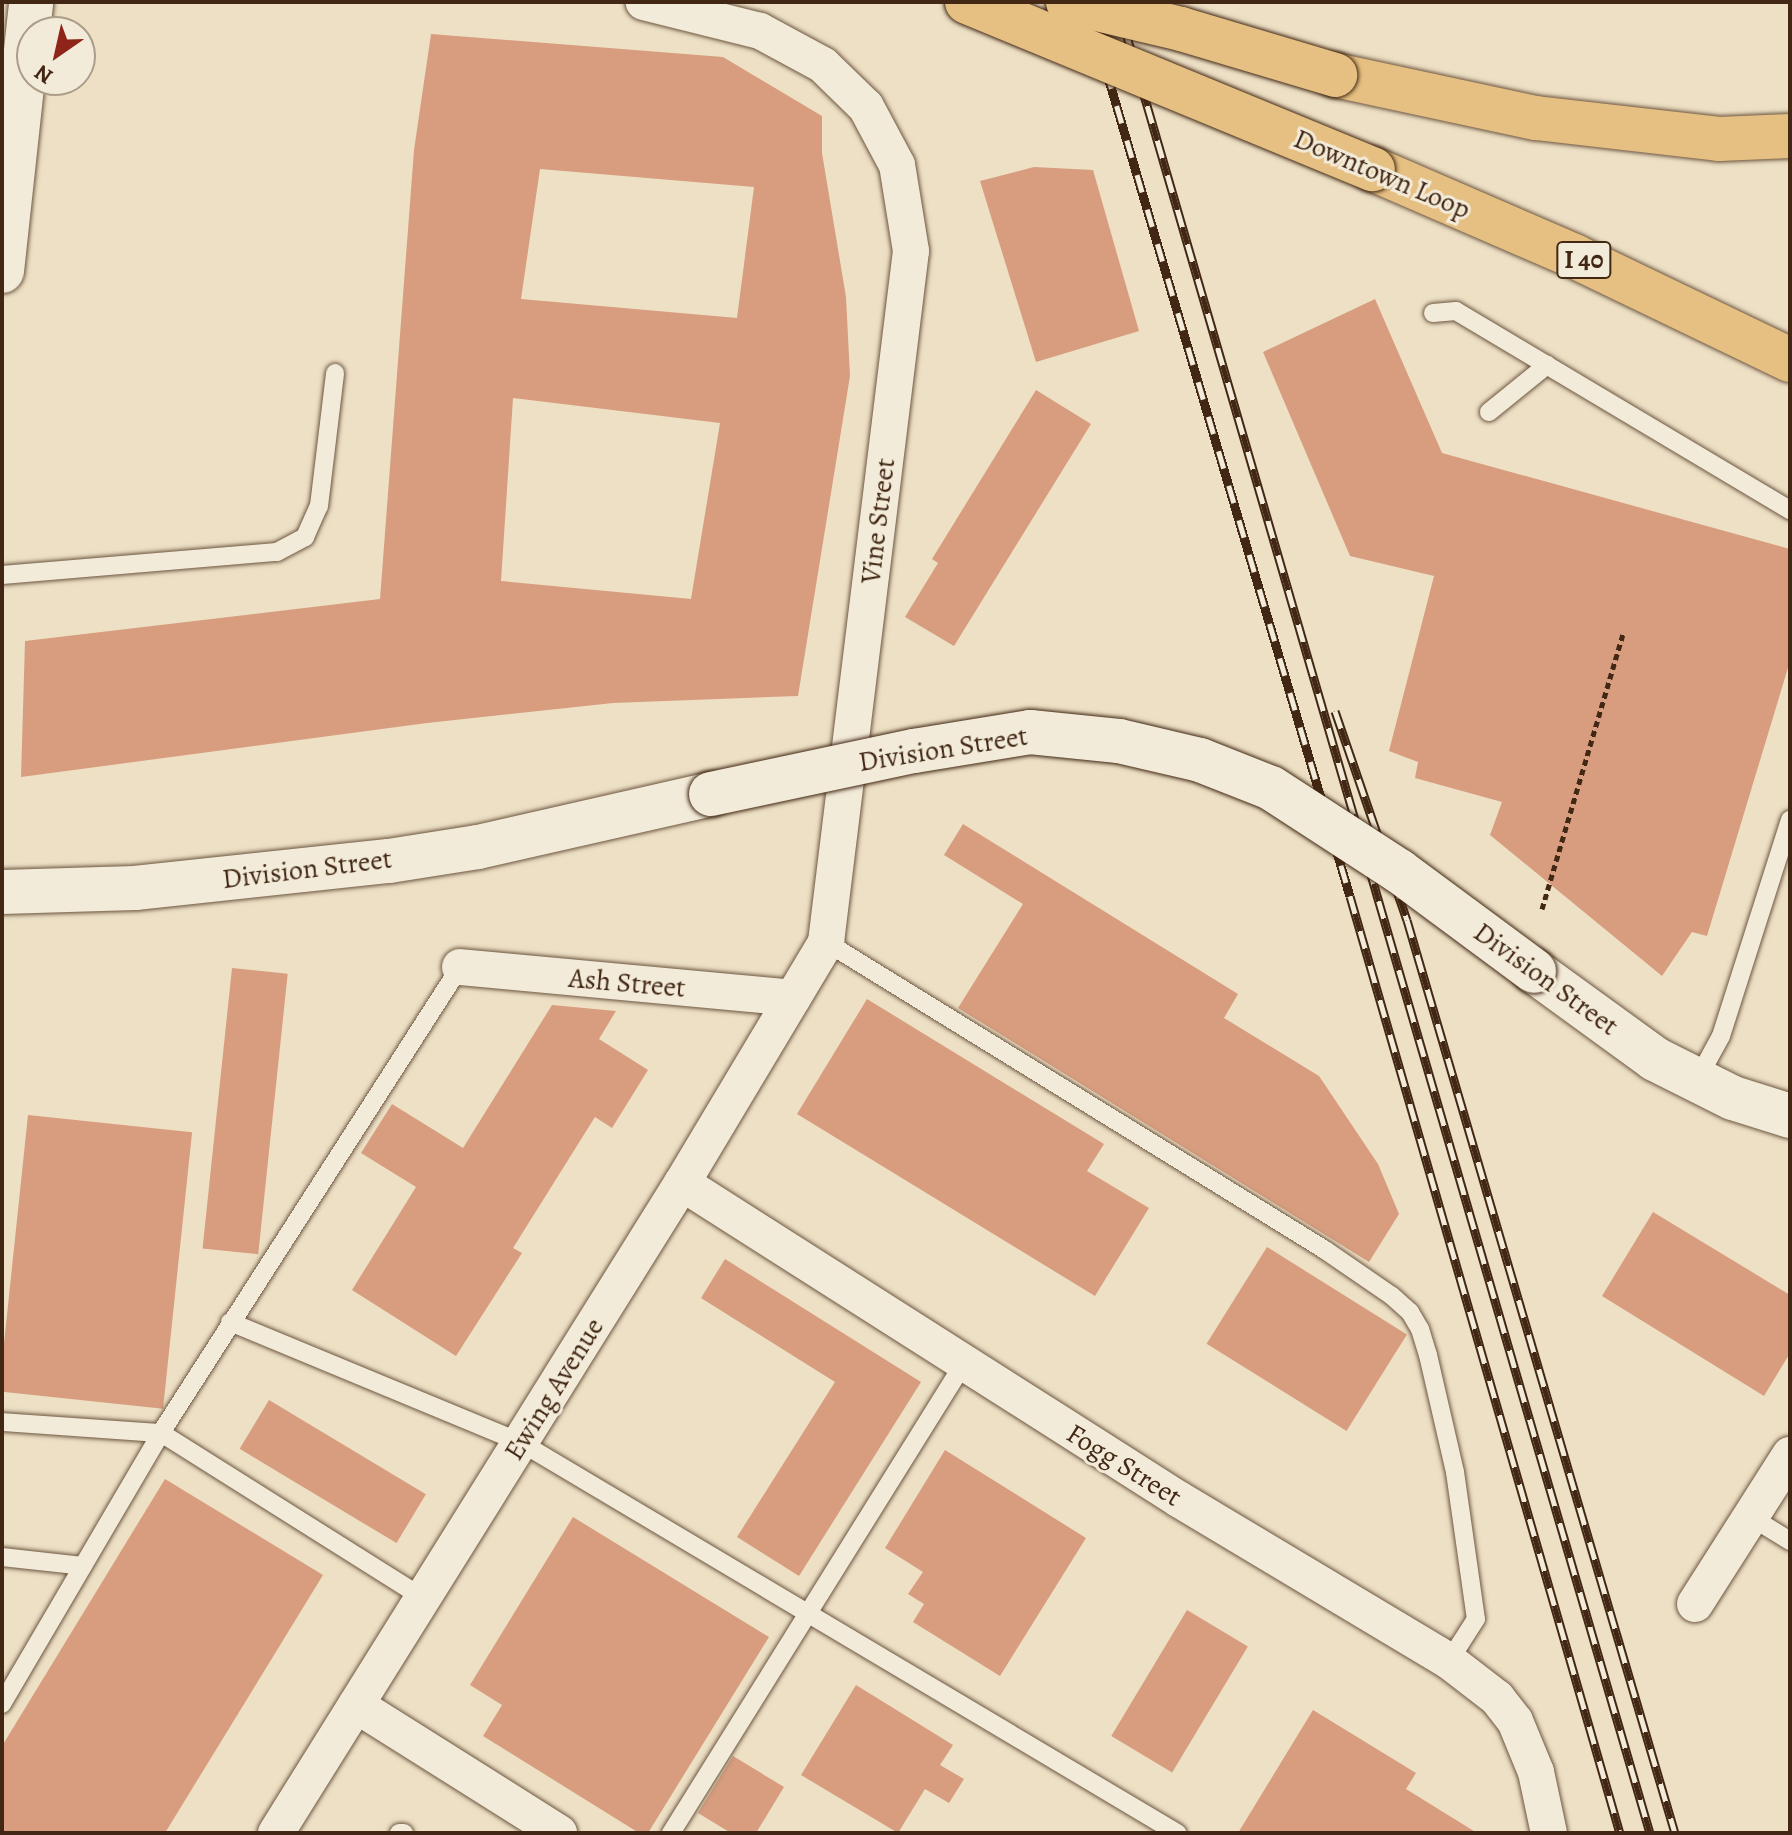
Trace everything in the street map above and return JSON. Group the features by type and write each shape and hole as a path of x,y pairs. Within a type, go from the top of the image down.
{"highway":[{"name":"Downtown Loop","path":"967,2 1373,169 1574,256 1790,360"},
{"path":"1068,2 1181,29 1335,75 1536,118 1719,139 1790,136"}],"main road":[{"path":"2,271 31,2"},
{"name":"Division Street","path":"2,892 135,888 389,861 478,847 914,751 1030,732 1119,741 1200,760 1271,788 1399,871 1655,1059 1733,1098 1790,1116"}],"street":[{"name":"Vine Street","path":"644,2 760,31 823,65 866,107 897,165 911,251 826,942"},
{"name":"Ewing Avenue","path":"276,1833 682,1183 826,942"},
{"name":"Ash Street","path":"460,967 793,998"},
{"name":"Fogg Street","path":"682,1183 1306,1579 1449,1661 1507,1709 1523,1738 1536,1772 1549,1833"},
{"path":"1695,1604 1790,1455"},
{"path":"356,1705 559,1833"}],"lane":[{"path":"1433,313 1456,311 1790,510"},
{"path":"1489,412 1547,365"},
{"path":"2,575 277,552 305,537 319,506 335,373"},
{"path":"1697,1080 1721,1036 1790,820"},
{"path":"826,942 1325,1250 1410,1312 1420,1329 1428,1355 1455,1472 1476,1619 1449,1661"},
{"path":"5,1693 230,1322 460,967"},
{"path":"230,1322 520,1442 1177,1833"},
{"path":"671,1833 964,1363"},
{"path":"2,1422 161,1433 423,1598"},
{"path":"1751,1517 1790,1541"},
{"path":"2,1557 83,1566"}],"path":[{"path":"1542,909 1623,634"}],"building":[{"path":"431,34 723,57 822,116 822,153 846,297 850,376 798,696 613,703 427,723 21,777 25,641 380,599 414,150","holes":["540,169 754,187 737,318 521,299","513,398 720,423 691,599 501,581"]},
{"path":"1034,167 1093,170 1139,331 1036,362 980,181"},
{"path":"1375,299 1442,453 1790,549 1790,661 1707,936 1692,932 1662,976 1490,835 1502,802 1415,778 1418,762 1389,751 1434,576 1350,556 1263,352"},
{"path":"1036,390 1091,424 954,646 905,617 938,563 932,559"},
{"path":"963,824 1238,994 1224,1018 1319,1076 1378,1164 1399,1214 1369,1262 958,1008 1023,904 944,855"},
{"path":"232,968 288,974 258,1254 203,1248"},
{"path":"867,999 1104,1144 1087,1171 1149,1208 1095,1296 797,1114"},
{"path":"552,1005 616,1011 599,1039 648,1070 612,1128 595,1117 513,1248 522,1253 456,1356 352,1290 416,1187 361,1153 392,1104 463,1148"},
{"path":"28,1115 192,1132 163,1409 2,1392 2,1362"},
{"path":"1653,1212 1790,1295 1790,1353 1764,1396 1602,1296"},
{"path":"1267,1247 1407,1334 1347,1431 1207,1344"},
{"path":"725,1259 921,1382 799,1576 737,1537 835,1382 701,1298"},
{"path":"269,1400 426,1494 397,1543 240,1449"},
{"path":"945,1450 1086,1538 1000,1676 913,1622 924,1604 908,1594 923,1572 885,1548"},
{"path":"165,1479 323,1575 165,1833 2,1833 2,1746"},
{"path":"573,1517 769,1637 648,1833 639,1833 483,1736 502,1705 470,1685"},
{"path":"1187,1610 1248,1647 1172,1773 1111,1736"},
{"path":"856,1685 953,1745 940,1765 964,1779 949,1803 925,1789 898,1833 801,1775"},
{"path":"1313,1710 1416,1773 1406,1789 1477,1833 1238,1833"},
{"path":"733,1756 784,1787 756,1833 731,1833 698,1813"}],"railway":[{"path":"1086,2 1350,896 1620,1833"},
{"path":"1117,2 1650,1833"},
{"path":"1335,711 1407,920 1675,1833"}]}
